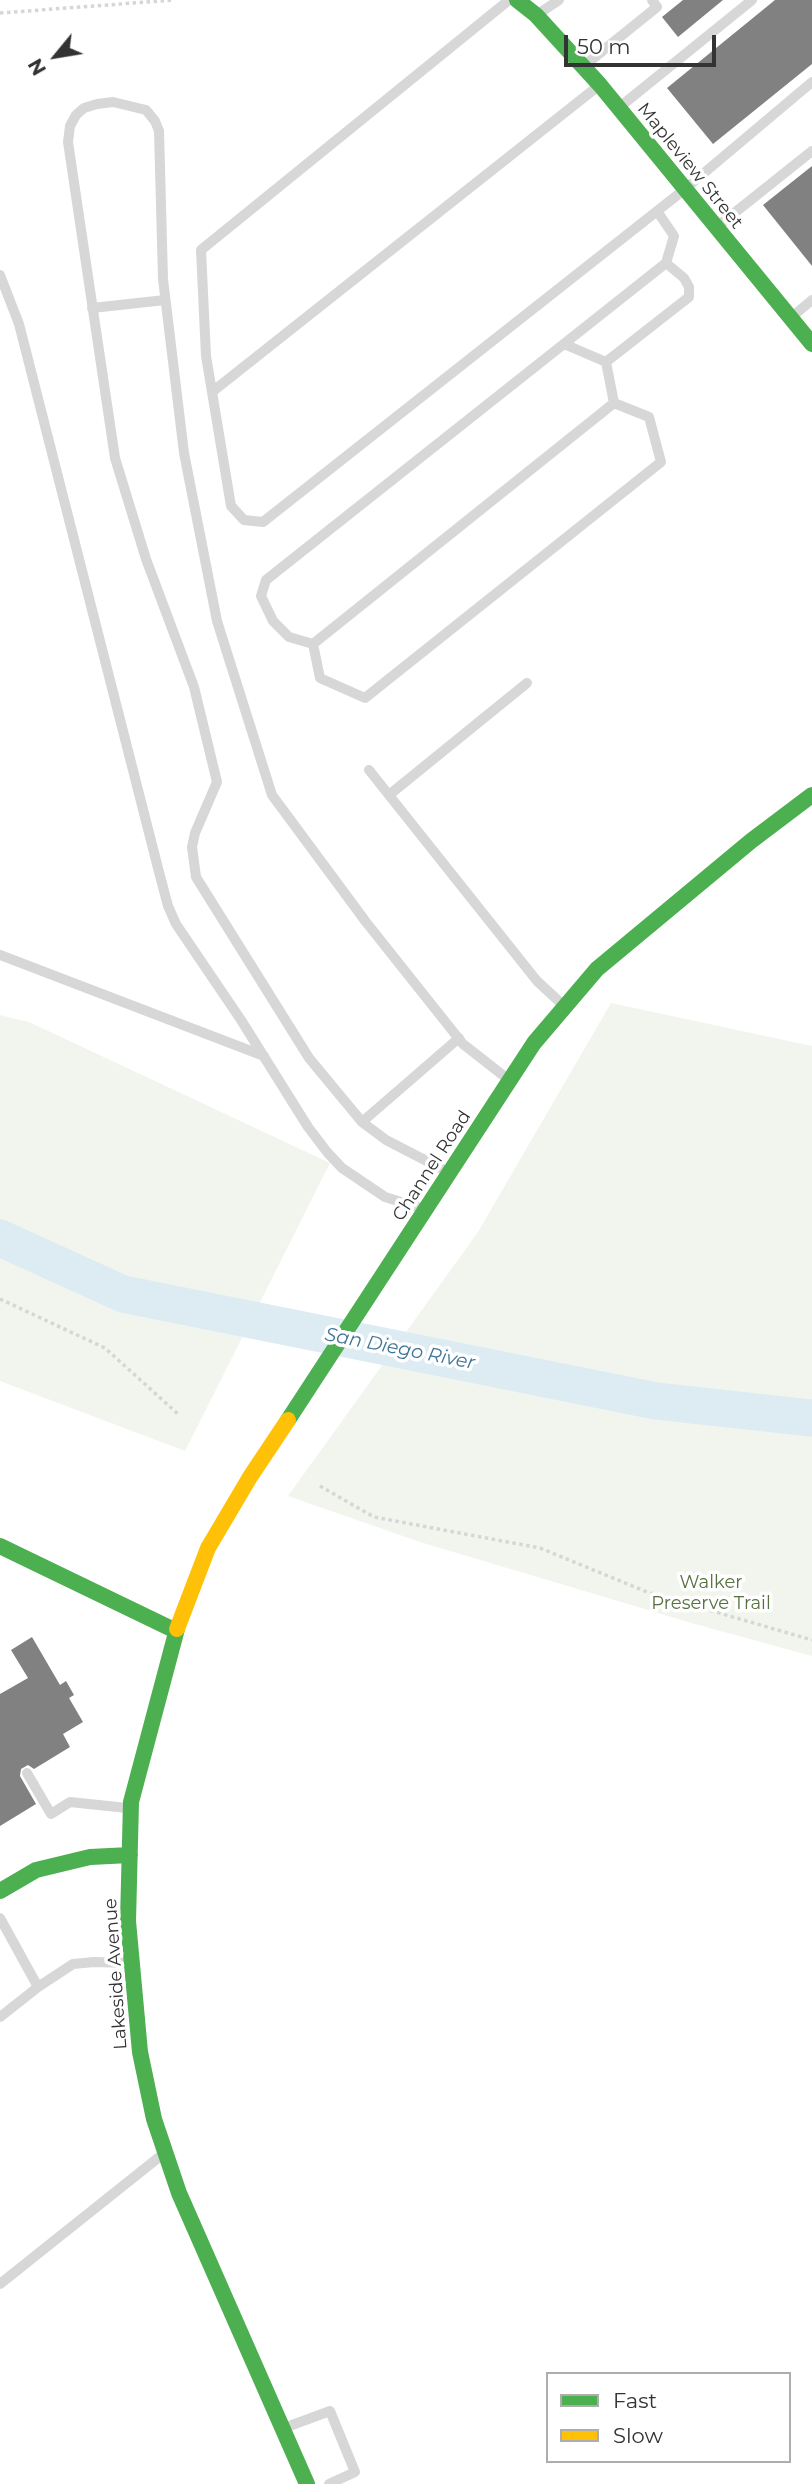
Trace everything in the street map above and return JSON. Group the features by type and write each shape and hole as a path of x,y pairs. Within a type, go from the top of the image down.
{"main road":[{"name":"Mapleview Street","path":"517,0 534,8 812,344"},
{"name":"Channel Road","path":"176,1631 208,1548 264,1456 534,1043 597,969 751,841 812,795"},
{"path":"1,1550 176,1631"},
{"name":"Lakeside Avenue","path":"176,1631 131,1808 128,1921 140,2052 155,2119 179,2193 307,2484"},
{"path":"0,1891 36,1870 90,1857 130,1855"}],"lane":[{"path":"509,0 201,250 206,356 231,506 244,520 263,522 685,189 812,82"},
{"path":"534,8 559,0"},
{"path":"583,67 657,7 652,0"},
{"path":"618,108 752,0"},
{"path":"212,392 600,85"},
{"path":"451,1173 386,1140 362,1122 309,1058 196,877 191,847 217,782 194,687 146,559 114,457 68,142 70,126 84,108 113,102 146,110 159,131 163,279 184,453 217,621 272,795 366,922 459,1038 510,1081"},
{"path":"716,228 812,151"},
{"path":"313,644 289,637 273,621 261,596 266,580 666,263 674,236 657,211"},
{"path":"606,362 689,297 689,287 684,278 666,263"},
{"path":"0,275 19,324 168,905 176,923 308,1127 342,1168 385,1197 427,1210"},
{"path":"92,309 165,300"},
{"path":"791,318 812,300"},
{"path":"564,344 606,362"},
{"path":"606,362 614,403"},
{"path":"313,644 614,403"},
{"path":"313,644 320,678 365,698 661,462 649,417 614,403"},
{"path":"388,795 527,683"},
{"path":"369,771 537,981 565,1007"},
{"path":"0,955 264,1056"},
{"path":"362,1122 459,1038"},
{"path":"27,1773 51,1814 70,1802 131,1808"},
{"path":"0,1918 38,1987"},
{"path":"1,2012 73,1964 132,1964"},
{"path":"0,2284 166,2152"},
{"path":"282,2429 330,2411 355,2472 329,2484"}],"path":[{"path":"0,13 174,0"},
{"path":"0,1299 105,1348 178,1414"},
{"path":"320,1486 374,1517 541,1548 647,1592 812,1640"}],"green space":[{"name":"Walker Preserve Trail","path":"611,1003 812,1046 812,1656 420,1542 288,1496 478,1232"},
{"path":"0,1015 29,1022 330,1163 185,1451 0,1381"}],"building":[{"path":"683,0 723,0 678,37 662,17"},
{"path":"775,0 812,0 812,64 713,144 667,88"},
{"path":"812,166 812,266 763,205"},
{"path":"32,1637 60,1685 66,1681 74,1695 69,1698 83,1722 63,1734 70,1747 34,1769 28,1765 21,1769 20,1776 36,1804 0,1826 0,1694 28,1678 11,1650"}],"waterway":[{"name":"San Diego River","path":"0,1238 123,1294 656,1401 812,1418"}],"traffic: fast":[{"path":"517,0 536,15 600,85 812,344"},
{"path":"288,1420 534,1043 597,969 751,841 812,795"},
{"path":"0,1546 176,1631"},
{"path":"177,1629 131,1802 128,1921 140,2052 154,2119 179,2193 307,2484"},
{"path":"0,1891 36,1870 90,1857 130,1855"}],"traffic: slow":[{"path":"177,1629 208,1548 288,1420"}]}
